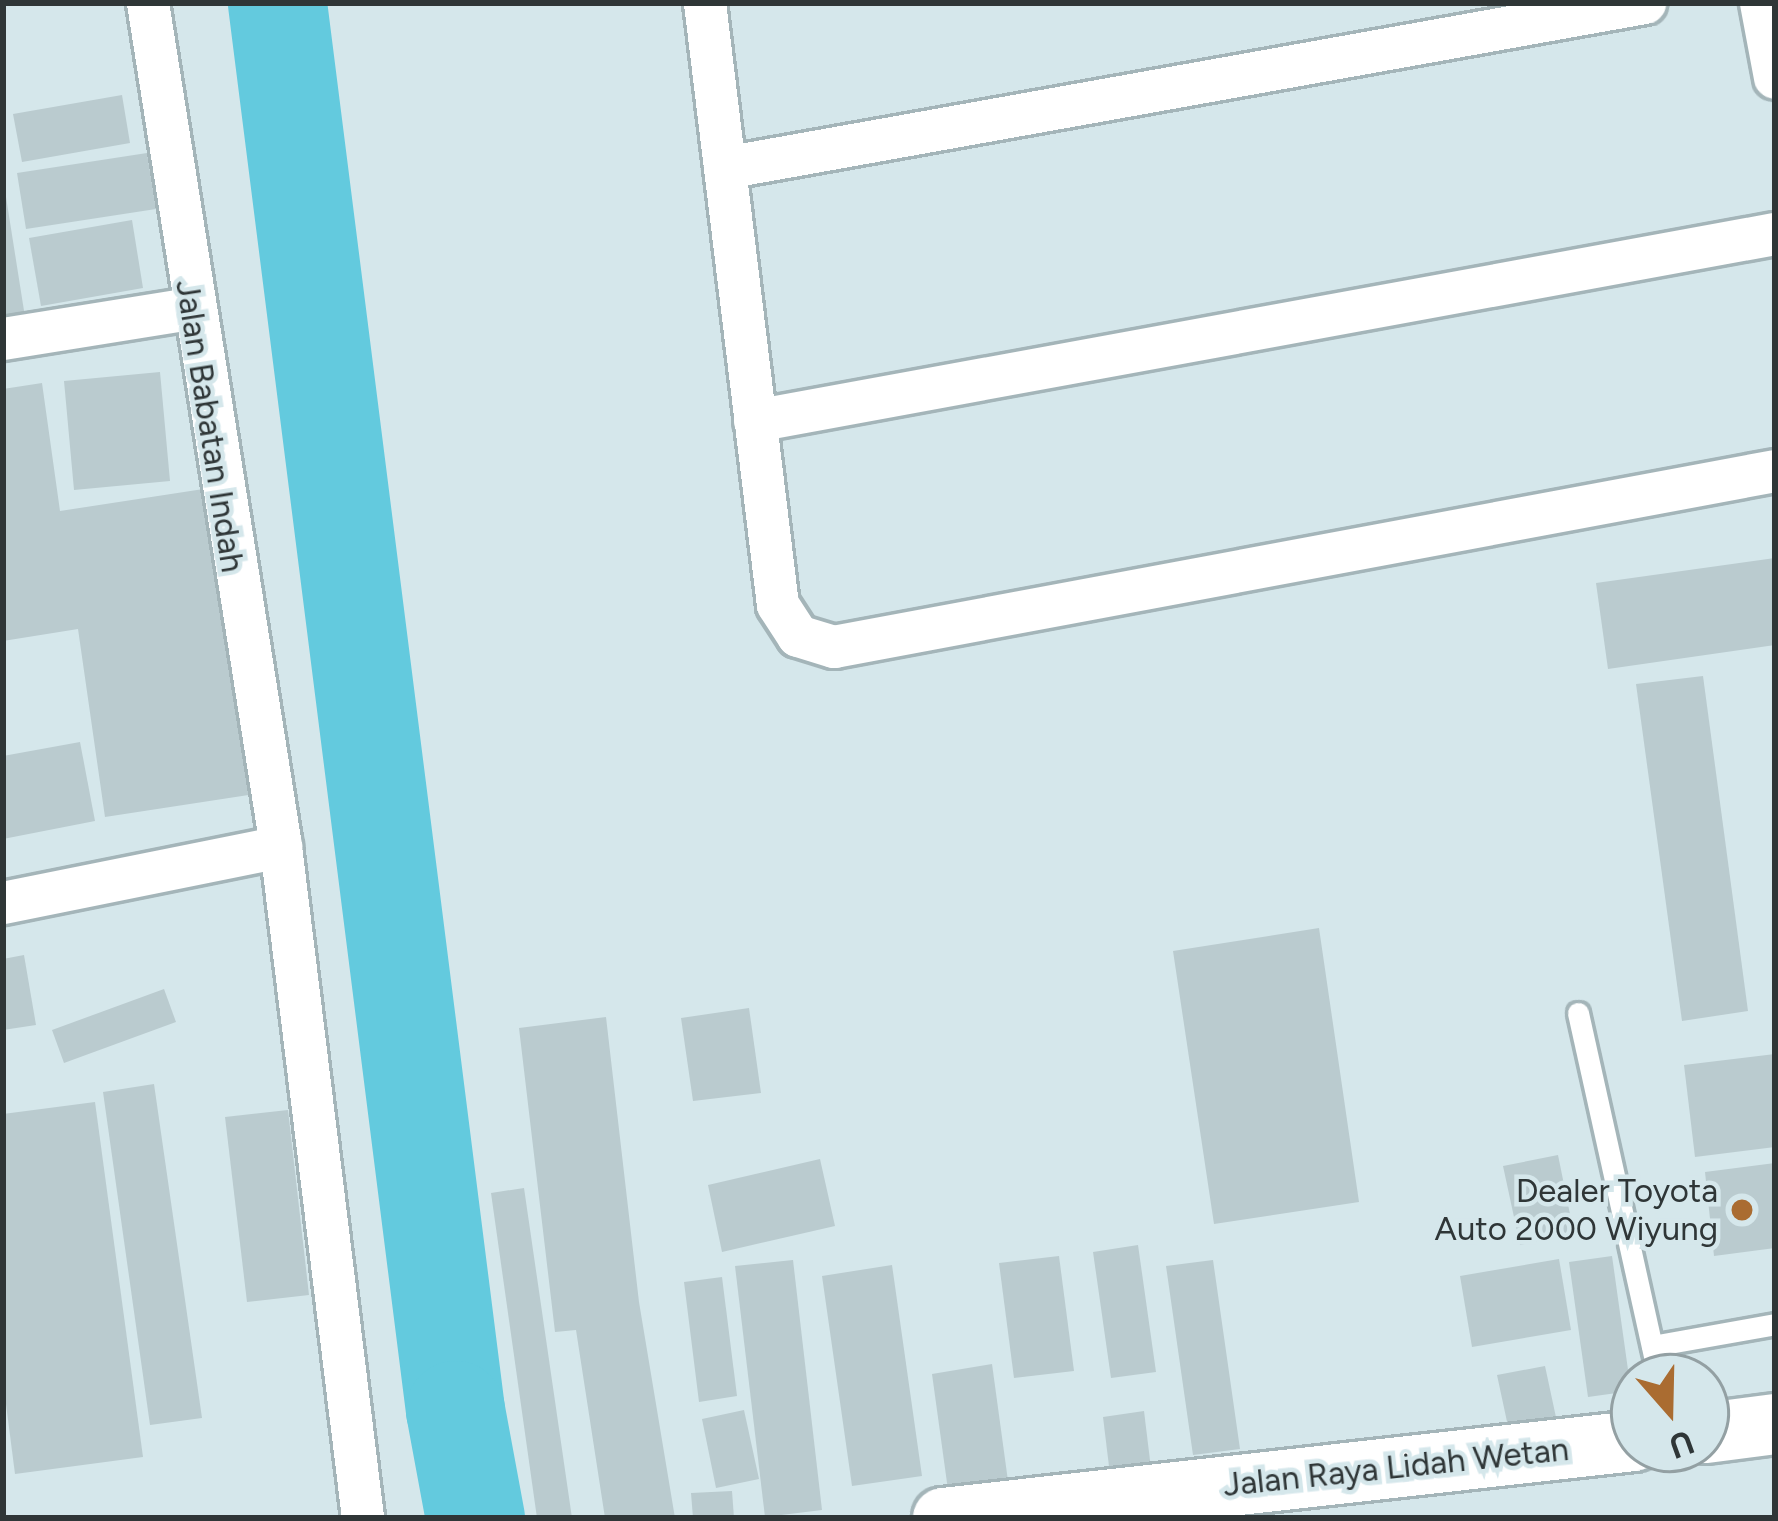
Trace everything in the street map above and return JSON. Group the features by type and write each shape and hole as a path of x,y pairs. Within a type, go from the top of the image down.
{"main road":[{"path":"1730,1429 1775,1424"},
{"name":"Jalan Raya Lidah Wetan","path":"943,1518 1610,1444"}],"street":[{"name":"Jalan Babatan Indah","path":"148,3 190,309 281,848 363,1518"},
{"path":"705,3 778,605 798,636 834,647 1775,471"},
{"path":"725,168 1645,3"},
{"path":"1761,3 1775,78"},
{"path":"755,421 1775,234"},
{"path":"3,340 190,309"},
{"path":"3,902 281,848"}],"lane":[{"path":"1578,1013 1654,1353"},
{"path":"1652,1346 1775,1324"}],"building":[{"path":"122,95 130,143 22,162 13,114"},
{"path":"147,153 156,209 26,229 17,173"},
{"path":"3,178 25,317 3,320"},
{"path":"132,220 143,288 41,306 29,238"},
{"path":"160,372 170,481 74,490 64,381"},
{"path":"42,383 60,511 210,488 255,794 105,817 78,629 3,641 3,389"},
{"path":"1775,558 1775,645 1608,669 1596,583"},
{"path":"1703,676 1748,1011 1682,1021 1636,684"},
{"path":"80,742 95,821 3,839 3,756"},
{"path":"1319,928 1359,1202 1214,1224 1173,951"},
{"path":"24,955 36,1025 3,1030 3,959"},
{"path":"164,989 176,1022 64,1063 52,1030"},
{"path":"749,1008 761,1093 693,1101 681,1018"},
{"path":"606,1017 639,1302 675,1518 605,1518 576,1330 555,1332 519,1028"},
{"path":"1775,1054 1775,1147 1695,1157 1684,1065"},
{"path":"154,1084 202,1418 150,1425 103,1092"},
{"path":"95,1102 143,1457 15,1474 3,1381 3,1114"},
{"path":"288,1110 309,1295 247,1302 225,1117"},
{"path":"1558,1155 1574,1234 1520,1245 1503,1166"},
{"path":"820,1159 835,1226 722,1252 708,1185"},
{"name":"Dealer Toyota Auto 2000 Wiyung","path":"1775,1163 1775,1248 1714,1256 1705,1172"},
{"path":"524,1188 572,1518 537,1518 491,1193"},
{"path":"1138,1245 1156,1372 1111,1378 1093,1252"},
{"path":"1059,1256 1074,1371 1014,1378 999,1263"},
{"path":"1612,1256 1626,1353 1610,1353 1610,1394 1588,1397 1569,1262"},
{"path":"1559,1259 1571,1330 1472,1347 1460,1276"},
{"path":"793,1260 822,1510 765,1517 735,1266"},
{"path":"1213,1260 1240,1449 1193,1455 1166,1266"},
{"path":"892,1265 922,1476 852,1486 822,1276"},
{"path":"722,1277 737,1396 699,1402 684,1282"},
{"path":"992,1364 1008,1481 948,1490 932,1374"},
{"path":"1545,1366 1557,1422 1509,1431 1497,1375"},
{"path":"744,1410 759,1479 716,1488 702,1419"},
{"path":"1144,1411 1153,1485 1112,1491 1103,1417"},
{"path":"732,1491 734,1518 693,1518 691,1493"}],"waterway":[{"path":"277,3 455,1410 475,1518"}],"place":[{"name":"Dealer Toyota Auto 2000 Wiyung","path":"1742,1210"}]}
